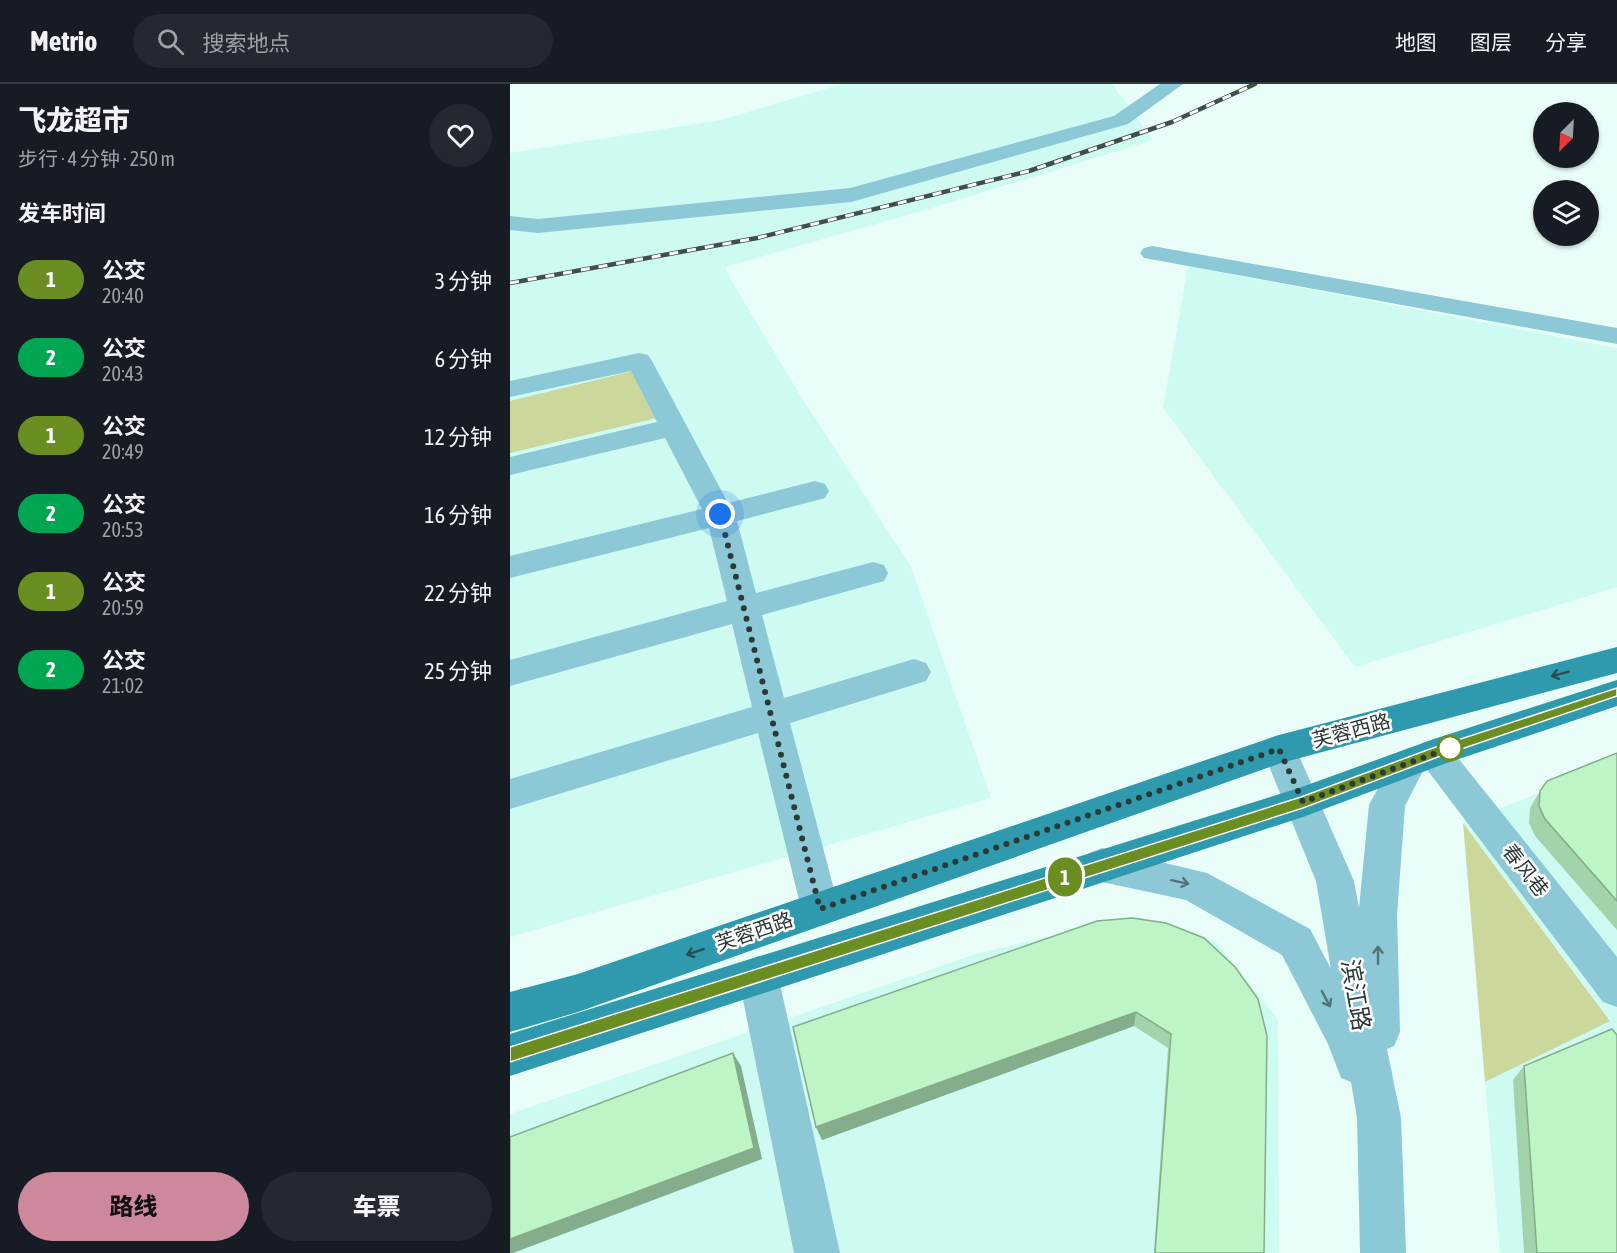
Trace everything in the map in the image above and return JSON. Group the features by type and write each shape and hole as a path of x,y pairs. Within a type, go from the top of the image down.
{"main road":[{"name":"芙蓉西路","path":"510,1012 578,993 1279,749 1617,660"},
{"path":"510,1055 1303,802 1422,758 1617,693"}],"street":[{"path":"510,223 538,226 851,195 1121,120 1173,84"},
{"path":"1152,253 1617,336"},
{"path":"510,389 639,361 720,514 820,909"},
{"path":"510,466 674,427"},
{"path":"510,567 815,491"},
{"path":"510,673 873,573"},
{"path":"510,794 914,672"},
{"name":"滨江路","path":"1279,749 1335,881 1379,1118 1383,1253"},
{"path":"1379,1118 1378,915 1387,805 1422,758"},
{"name":"春风巷","path":"1422,758 1617,988"},
{"path":"1102,865 1194,885 1296,942 1345,1035 1379,1118"},
{"path":"758,975 817,1253"}],"shaded area":[{"path":"842,84 1112,84 1153,140 929,209 725,267 800,395 911,567 991,798 510,937 510,153 721,120"},
{"path":"1188,266 1617,348 1617,587 1355,667 1163,408"},
{"path":"1617,762 1617,1253 1500,1253 1485,1082 1610,1020 1463,823"},
{"path":"1134,916 1216,942 1278,1019 1279,1253 510,1253 510,1114 976,954"}],"green space":[{"path":"637,370 657,418 510,453 510,401"},
{"path":"1463,823 1610,1021 1485,1082"}],"building":[{"path":"1617,753 1617,901 1545,819 1539,806 1540,791 1547,781"},
{"path":"1132,918 1166,923 1204,938 1235,967 1258,999 1267,1036 1264,1253 1155,1253 1171,1034 1136,1012 816,1127 793,1027 1097,921"},
{"path":"1612,1029 1617,1035 1617,1253 1537,1253 1524,1066"},
{"path":"733,1053 754,1148 510,1239 510,1137"}],"railway":[{"path":"510,283 757,238 1029,171 1172,122 1255,84"}],"bus line":[{"name":"1","path":"510,1055 1303,802 1434,753 1617,693"}],"route":[{"path":"720,514 820,909 1279,749 1303,802 1455,746 1450,748"}]}
